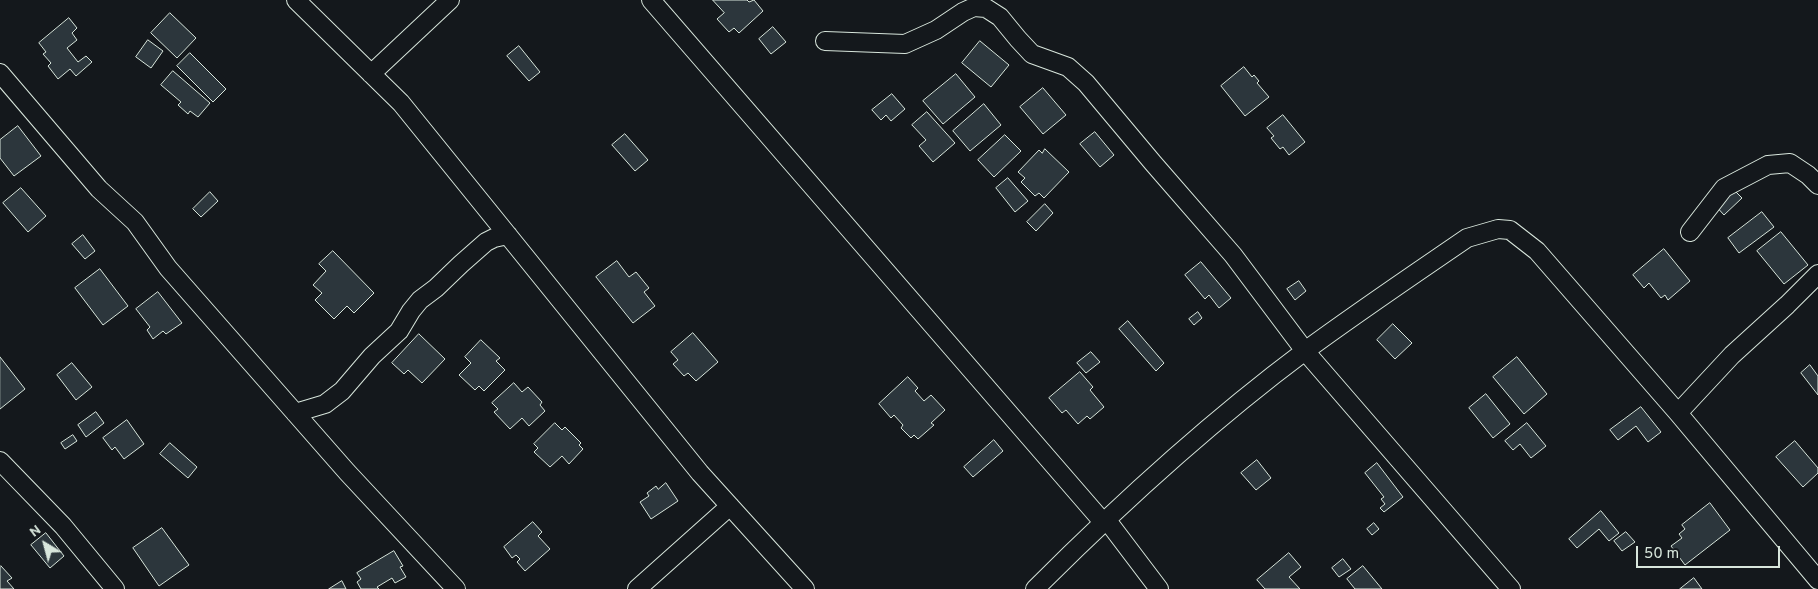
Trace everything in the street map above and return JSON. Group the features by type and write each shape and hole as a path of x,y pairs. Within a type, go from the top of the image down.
{"street":[{"path":"296,0 401,103 700,473 805,589"},
{"path":"371,74 450,0"},
{"path":"651,0 1105,520 1159,589"},
{"path":"825,41 905,44 936,30 974,7 986,8 1000,17 1032,54 1068,67 1086,83 1233,255 1305,351 1511,589"},
{"path":"0,73 99,189 135,222 168,268 347,472 456,589"},
{"path":"1690,232 1724,188 1768,165 1790,163 1818,185"},
{"path":"1035,589 1105,520 1238,404 1305,351 1467,238 1498,229 1510,230 1536,251 1678,413 1818,580"},
{"path":"295,413 317,408 337,396 372,356 399,331 411,310 420,300 436,288 486,242 508,235"},
{"path":"1678,413 1732,355 1818,274"},
{"path":"0,461 63,526 102,582 115,589"},
{"path":"636,589 730,506"}],"building":[{"path":"713,0 747,0 749,2 754,0 763,11 739,33 734,28 729,32 717,19 724,13"},
{"path":"170,13 196,38 177,58 151,33"},
{"path":"69,18 77,28 72,33 77,40 67,48 78,62 86,56 92,62 76,76 70,69 58,79 48,66 51,63 43,54 46,52 39,43"},
{"path":"773,27 786,42 771,54 759,39"},
{"path":"148,40 163,51 151,68 136,57"},
{"path":"980,41 1009,65 991,87 962,63"},
{"path":"519,46 540,72 529,81 507,56"},
{"path":"190,53 226,89 213,102 177,66"},
{"path":"1244,67 1252,77 1254,75 1259,81 1257,83 1269,97 1245,116 1221,86"},
{"path":"173,71 210,103 198,117 190,111 188,114 178,105 181,102 161,85"},
{"path":"956,74 975,97 943,124 923,101"},
{"path":"1043,88 1066,115 1043,134 1020,107"},
{"path":"892,94 905,109 891,121 886,115 881,120 872,110"},
{"path":"984,104 1001,125 970,151 953,131"},
{"path":"927,112 955,143 933,162 919,146 926,140 912,125"},
{"path":"1283,115 1305,142 1289,155 1283,147 1280,149 1271,138 1274,136 1267,128"},
{"path":"18,126 41,156 14,176 0,158 0,140"},
{"path":"1095,132 1114,155 1100,167 1080,144"},
{"path":"625,134 648,160 635,171 612,145"},
{"path":"1005,135 1021,151 994,177 978,160"},
{"path":"1045,149 1069,172 1044,198 1039,193 1035,196 1021,182 1025,178 1018,172 1039,150 1042,153"},
{"path":"1008,178 1028,201 1015,212 996,188"},
{"path":"21,188 46,216 28,232 3,203"},
{"path":"1732,188 1742,198 1724,215 1714,204"},
{"path":"210,192 218,201 201,217 193,209"},
{"path":"1045,204 1053,213 1036,231 1027,222"},
{"path":"1762,212 1774,227 1739,253 1728,238"},
{"path":"1781,232 1808,265 1784,284 1757,251"},
{"path":"83,235 95,251 85,259 72,244"},
{"path":"1664,249 1690,281 1668,300 1665,295 1661,298 1649,283 1644,288 1633,275"},
{"path":"333,251 374,293 354,313 347,306 334,319 315,300 322,293 313,285 326,271 319,264"},
{"path":"617,261 629,277 636,272 649,288 644,292 655,306 633,323 596,277"},
{"path":"1201,262 1231,298 1219,308 1209,295 1205,299 1185,275"},
{"path":"100,269 128,306 103,325 75,288"},
{"path":"1299,281 1306,291 1295,300 1287,289"},
{"path":"158,292 182,323 166,334 163,331 153,339 147,330 150,327 136,309"},
{"path":"1198,312 1202,318 1194,325 1189,319"},
{"path":"1128,321 1164,363 1156,371 1119,329"},
{"path":"1393,324 1412,343 1395,359 1377,340"},
{"path":"693,333 718,362 696,381 688,373 684,376 673,364 678,360 671,352"},
{"path":"419,334 445,359 422,383 408,370 404,374 392,363"},
{"path":"481,340 500,358 496,361 505,370 484,391 479,386 475,390 459,375 471,363 465,357"},
{"path":"1091,352 1100,362 1086,373 1077,363"},
{"path":"0,357 25,389 0,409"},
{"path":"1517,357 1547,394 1524,414 1493,377"},
{"path":"72,363 92,387 76,400 57,375"},
{"path":"1810,365 1818,376 1818,395 1801,373"},
{"path":"1080,372 1093,387 1090,390 1104,407 1090,419 1087,416 1078,424 1066,410 1062,413 1049,398"},
{"path":"908,377 918,388 915,391 924,401 931,395 945,410 931,423 934,425 918,439 914,435 911,438 901,428 903,425 894,415 891,418 879,404"},
{"path":"514,383 522,392 528,387 542,402 540,405 545,411 529,426 522,418 510,429 494,412 498,409 492,403"},
{"path":"1486,394 1510,424 1493,438 1469,408"},
{"path":"1641,407 1661,432 1648,442 1636,426 1618,440 1610,430"},
{"path":"96,412 104,423 86,437 78,425"},
{"path":"127,420 144,444 124,459 115,447 112,450 103,438"},
{"path":"555,423 562,430 565,427 581,443 579,445 583,449 569,464 562,456 550,467 534,452 538,448 534,444"},
{"path":"1527,423 1546,446 1531,458 1520,444 1513,450 1505,441"},
{"path":"73,435 77,441 65,449 61,443"},
{"path":"994,440 1003,451 973,477 964,467"},
{"path":"1795,441 1818,468 1818,473 1803,487 1776,457"},
{"path":"170,443 197,467 188,478 160,454"},
{"path":"1257,460 1271,478 1256,490 1241,473"},
{"path":"1377,463 1403,497 1384,512 1380,508 1385,504 1381,499 1384,497 1365,473"},
{"path":"666,483 678,501 651,519 640,502 649,496 647,493 656,486 658,489"},
{"path":"1710,503 1730,530 1685,565 1671,546 1682,538 1679,534 1685,529 1682,525"},
{"path":"1601,511 1619,533 1609,541 1599,529 1577,548 1569,539"},
{"path":"533,522 542,532 538,536 550,549 525,571 517,562 520,559 516,555 512,558 504,547"},
{"path":"1374,523 1379,529 1372,535 1367,529"},
{"path":"162,528 189,565 159,586 133,548"},
{"path":"1626,532 1635,542 1622,551 1614,541"},
{"path":"46,533 64,556 50,568 31,545"},
{"path":"394,551 403,566 400,567 406,577 395,583 392,578 377,587 379,589 361,589 357,582 361,579 357,573"},
{"path":"1289,553 1301,567 1289,577 1300,589 1265,589 1257,580"},
{"path":"1343,559 1351,569 1339,577 1332,568"},
{"path":"1,566 12,578 7,581 14,589 0,589"},
{"path":"1363,566 1382,589 1355,589 1347,579"},
{"path":"1694,578 1702,589 1680,589"},
{"path":"342,581 346,589 329,589"}]}
